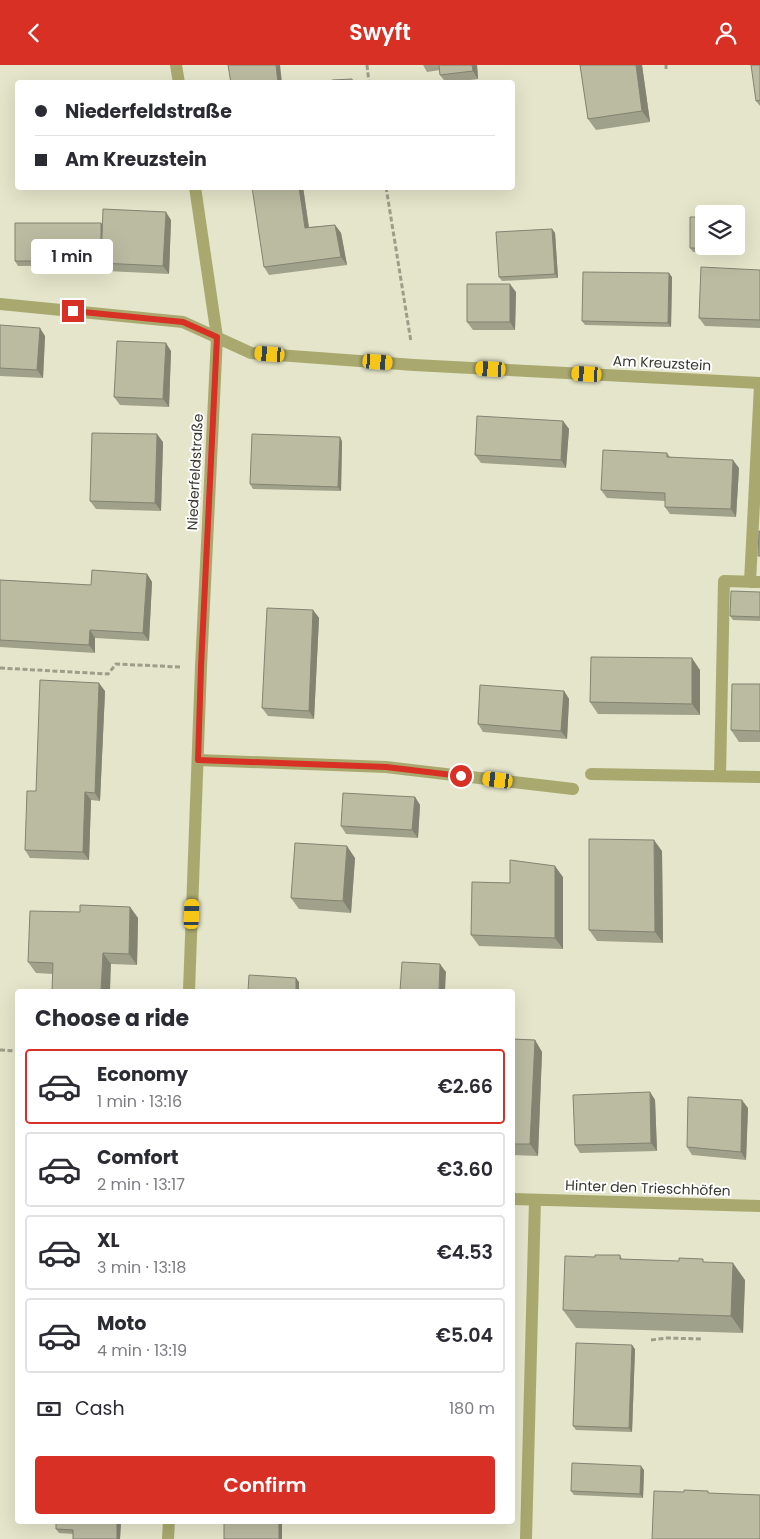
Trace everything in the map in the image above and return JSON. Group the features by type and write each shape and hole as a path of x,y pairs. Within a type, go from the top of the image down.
{"street":[{"path":"176,65 178,80"},
{"name":"Niederfeldstraße","path":"189,989 201,667 217,337 195,190"},
{"name":"Am Kreuzstein","path":"0,304 183,322 252,353 414,365 760,384"},
{"path":"720,776 724,581 755,582 760,384"},
{"path":"198,760 386,767 573,789"},
{"path":"591,774 760,777"},
{"name":"Hinter den Trieschhöfen","path":"515,1199 760,1206"},
{"path":"526,1539 535,1199"},
{"path":"168,1539 169,1524"}],"path":[{"path":"366,65 368,80"},
{"path":"386,190 414,365"},
{"path":"0,668 108,674 116,664 201,667"},
{"path":"0,1050 15,1051"},
{"path":"651,1340 667,1338 703,1339"}],"building":[{"path":"228,65 276,65 278,80 230,80"},
{"path":"439,65 472,65 473,71 440,75"},
{"path":"580,65 636,65 642,111 588,119"},
{"path":"751,65 760,65 760,100 756,101"},
{"path":"252,190 299,190 305,228 335,225 341,257 264,267"},
{"path":"103,209 166,212 163,266 101,263"},
{"path":"690,217 695,217 695,248 690,248"},
{"path":"15,223 101,223 101,261 15,261"},
{"path":"552,229 555,274 499,277 496,232"},
{"path":"701,267 760,270 760,320 699,318"},
{"path":"583,272 669,273 668,323 582,321"},
{"path":"467,284 510,284 510,322 467,322"},
{"path":"0,325 40,328 37,370 0,368"},
{"path":"117,341 166,343 163,399 114,397"},
{"path":"477,416 563,421 561,460 475,455"},
{"path":"92,433 157,434 155,503 90,501"},
{"path":"252,434 340,437 338,487 250,484"},
{"path":"603,450 667,453 667,457 733,460 731,509 665,507 665,493 601,490"},
{"path":"759,531 760,556 758,556"},
{"path":"92,570 147,574 143,633 90,630 89,645 0,640 0,580 91,585"},
{"path":"731,591 760,592 760,617 730,616"},
{"path":"267,608 313,610 309,711 262,708"},
{"path":"591,657 692,658 692,704 590,702"},
{"path":"40,680 99,683 95,793 85,792 83,852 25,850 27,791 36,791"},
{"path":"732,684 760,684 760,731 731,730"},
{"path":"480,685 564,691 561,731 478,724"},
{"path":"343,793 415,797 412,830 341,826"},
{"path":"589,839 654,840 655,932 589,930"},
{"path":"295,843 347,846 343,901 291,898"},
{"path":"510,860 555,866 555,938 471,935 472,882 510,883"},
{"path":"80,905 130,907 129,954 103,953 101,989 52,989 53,963 28,962 30,911 80,912"},
{"path":"402,962 440,964 439,989 400,989"},
{"path":"249,975 296,978 296,989 248,989"},
{"path":"515,1039 535,1040 530,1144 515,1144"},
{"path":"650,1092 651,1143 575,1145 573,1095"},
{"path":"688,1097 742,1100 741,1152 687,1147"},
{"path":"595,1255 620,1255 620,1259 679,1261 679,1258 703,1259 703,1262 733,1263 731,1316 563,1310 565,1256 595,1257"},
{"path":"576,1343 632,1345 629,1428 573,1426"},
{"path":"572,1463 641,1466 640,1494 571,1491"},
{"path":"684,1490 760,1495 760,1539 652,1539 654,1491 684,1492"},
{"path":"56,1524 117,1524 117,1539 73,1539 73,1530 56,1529"},
{"path":"224,1524 279,1524 279,1539 224,1539"}],"route":[{"path":"73,311 183,322 217,337 198,760 386,767 461,776"}]}
